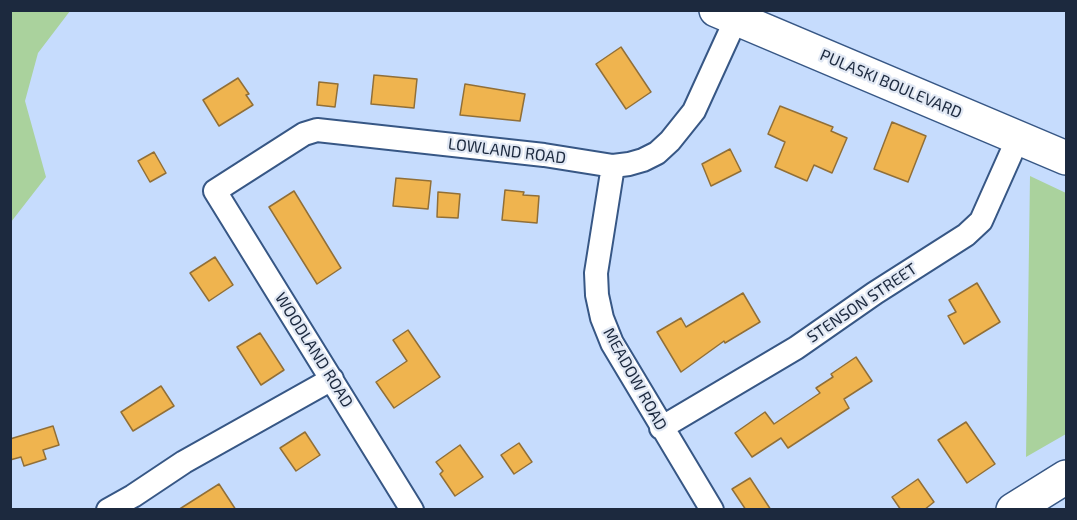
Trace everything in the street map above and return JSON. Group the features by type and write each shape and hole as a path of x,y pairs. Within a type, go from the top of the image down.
{"main road":[{"name":"PULASKI BOULEVARD","path":"726,15 1066,158"},
{"path":"1012,510 1066,477"}],"street":[{"name":"LOWLAND ROAD","path":"215,191 304,134 317,130 544,155 613,166 643,160 657,153 670,141 694,111 726,15"},
{"name":"STENSON STREET","path":"661,428 796,348 966,234 981,221 1018,138"},
{"name":"MEADOW ROAD","path":"613,166 596,273 597,296 602,318 612,343 712,510"},
{"name":"WOODLAND ROAD","path":"215,191 411,510"},
{"path":"108,510 184,462 332,380"}],"green space":[{"path":"11,10 70,11 38,53 25,101 46,177 11,222"},
{"path":"1030,176 1066,193 1066,434 1026,457"}],"building":[{"path":"621,47 651,92 626,109 596,64"},
{"path":"374,75 417,79 414,108 371,104"},
{"path":"238,78 249,94 246,95 253,105 219,126 203,100"},
{"path":"319,82 338,84 335,107 317,105"},
{"path":"465,84 525,94 520,121 460,115"},
{"path":"780,106 833,127 831,131 847,138 832,173 814,165 807,181 775,167 785,142 768,134"},
{"path":"892,122 926,136 908,182 874,169"},
{"path":"730,149 741,171 711,186 702,164"},
{"path":"154,152 166,173 150,182 138,161"},
{"path":"396,178 431,181 428,209 393,206"},
{"path":"505,190 539,196 537,223 502,220"},
{"path":"294,191 341,268 317,284 269,207"},
{"path":"438,192 460,194 458,218 437,217"},
{"path":"215,257 233,285 209,301 190,273"},
{"path":"977,283 1000,322 964,344 948,316 956,312 949,300"},
{"path":"743,293 760,322 725,343 724,341 681,372 657,332 681,318 686,327"},
{"path":"408,330 440,377 394,408 376,382 407,361 393,340"},
{"path":"260,333 284,370 261,385 237,347"},
{"path":"856,357 872,381 844,399 849,408 788,448 781,438 752,457 735,433 765,412 774,424 820,393 816,388 833,377 831,374"},
{"path":"161,386 174,406 133,431 121,412"},
{"path":"966,422 995,464 967,483 938,440"},
{"path":"53,426 59,445 43,450 46,459 24,466 21,457 10,460 10,439"},
{"path":"305,432 320,455 296,471 280,448"},
{"path":"519,443 532,462 514,474 501,455"},
{"path":"460,445 483,477 455,496 440,474 443,471 436,462"},
{"path":"750,478 771,510 746,510 732,489"},
{"path":"918,479 934,502 924,510 901,510 892,497"},
{"path":"219,484 236,510 178,510"}]}
